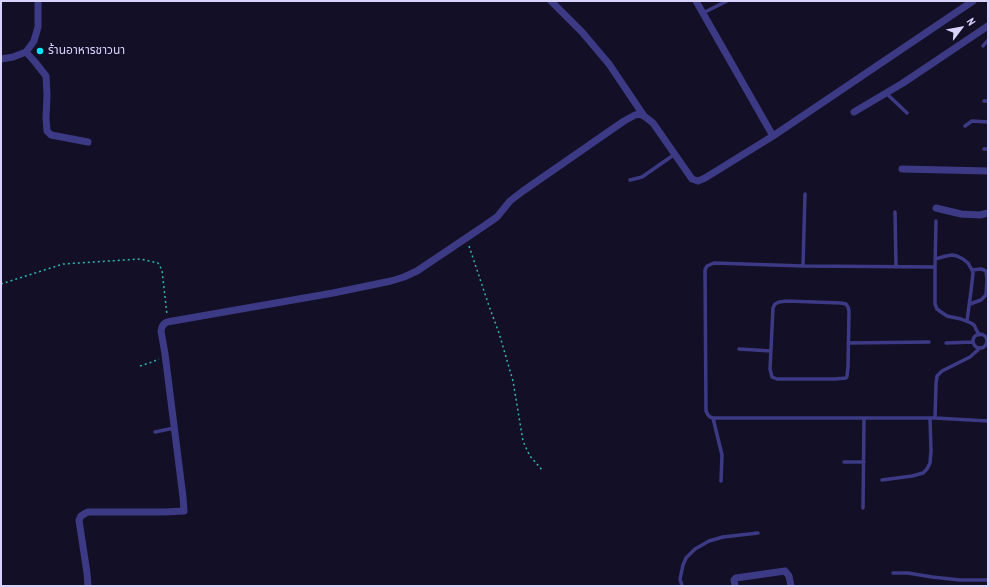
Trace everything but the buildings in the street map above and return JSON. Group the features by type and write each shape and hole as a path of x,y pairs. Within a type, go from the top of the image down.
{"street":[{"path":"1,59 13,57 26,52 34,41 38,27 38,1"},
{"path":"552,1 582,32 605,59 644,116"},
{"path":"696,1 773,136"},
{"path":"88,586 80,527 81,516 88,512 184,511 161,331 164,324 168,322 333,293 404,277 416,271 497,217 510,202 523,191 635,115 640,114 649,119 658,129 692,178 698,181 715,173 773,136 973,1"},
{"path":"854,112 903,83 988,26"},
{"path":"26,52 36,62 46,76 46,118 48,132 51,135 88,142"},
{"path":"902,169 988,171"},
{"path":"936,208 961,214 980,215 988,213"},
{"path":"735,586 734,580 736,578 785,571 789,576 791,586"}],"lane":[{"path":"703,13 727,1"},
{"path":"983,46 988,40"},
{"path":"886,93 907,113"},
{"path":"965,126 972,121 988,122"},
{"path":"630,180 642,177 675,154"},
{"path":"803,266 805,194"},
{"path":"895,212 896,266"},
{"path":"935,418 937,376 942,371 970,357 980,348 985,346 988,341 985,336 979,334 974,325 967,321 947,316 937,309 935,304 936,221"},
{"path":"935,259 952,255 957,256 968,263 972,270 970,304 967,321"},
{"path":"935,267 803,266 714,263 707,266 705,270 706,407 708,415 713,418 935,418 988,421"},
{"path":"970,304 981,300 986,295 987,279 986,271 981,269 972,270"},
{"path":"787,301 841,303 846,304 848,307 847,376 843,379 772,377 770,369 771,351 773,308 775,304 787,301"},
{"path":"973,342 974,338 979,334"},
{"path":"848,343 929,342"},
{"path":"946,343 973,342"},
{"path":"973,342 974,345 980,348"},
{"path":"739,349 771,351"},
{"path":"713,418 722,454 721,481"},
{"path":"863,508 864,418"},
{"path":"882,480 912,476 923,473 927,469 930,463 931,451 930,418"},
{"path":"155,432 174,428"},
{"path":"844,462 864,462"},
{"path":"682,586 680,579 683,565 686,558 696,549 709,541 758,533"},
{"path":"893,573 908,573 932,578 988,580"}],"path":[{"path":"466,238 499,333 513,381 523,441 526,450 542,470"},
{"path":"1,284 63,264 140,259 158,263 162,270 168,322"},
{"path":"140,366 152,362 165,354"}],"place":[{"name":"ร้านอาหารชาวนา","path":"40,51"}]}
